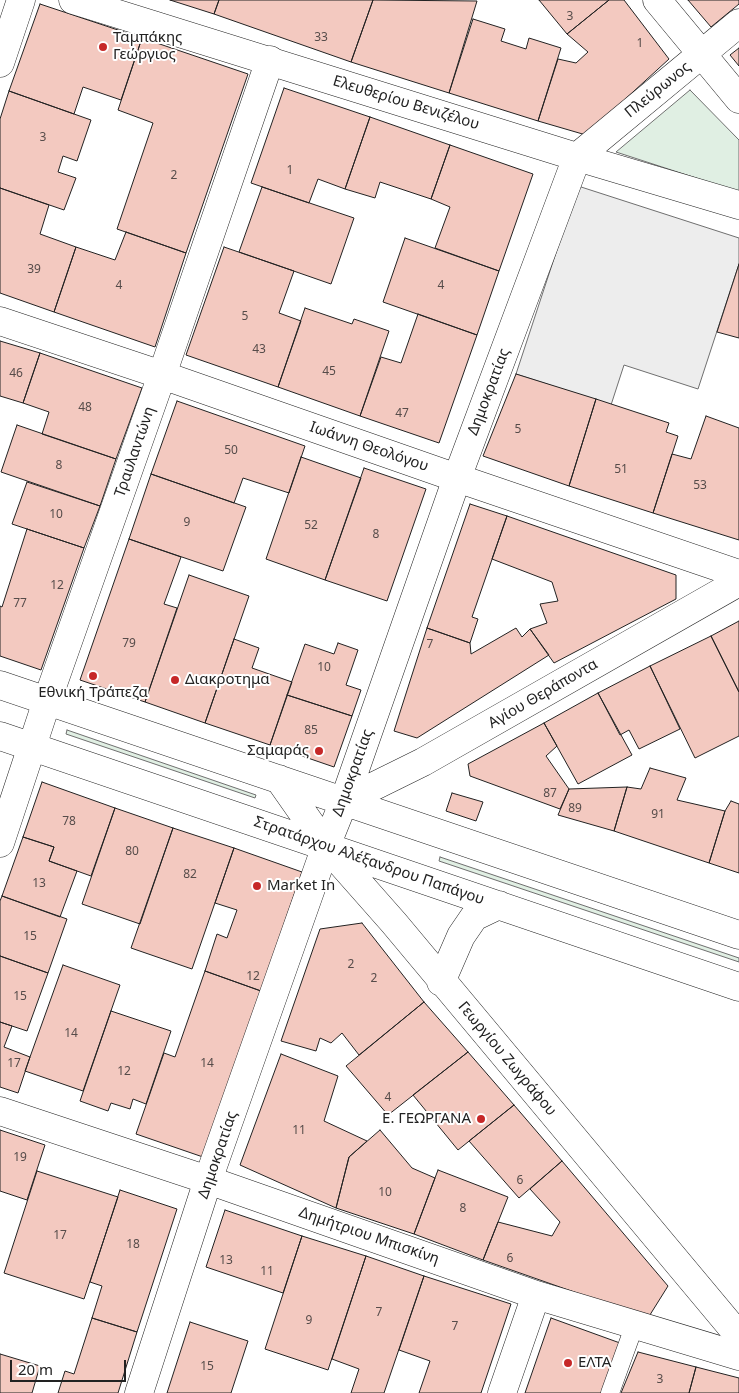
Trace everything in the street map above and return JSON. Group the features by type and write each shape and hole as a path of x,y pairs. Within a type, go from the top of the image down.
{"street":[{"path":"0,63 21,0"},
{"name":"Ελευθερίου Βενιζέλου","path":"73,0 577,157 739,205"},
{"path":"657,0 739,99"},
{"name":"Πλεύρωνος","path":"577,157 739,23"},
{"name":"Τραυλαντώνη","path":"0,843 47,701 270,60"},
{"name":"Δημοκρατίας","path":"139,1393 208,1180 326,846 344,801 457,478 577,157"},
{"name":"Ιωάννη Θεολόγου","path":"0,321 739,574"},
{"name":"Αγίου Θεράποντα","path":"344,801 423,762 739,582"},
{"path":"0,685 739,935"},
{"name":"Στρατάρχου Αλέξανδρου Παπάγου","path":"0,736 739,986"},
{"name":"Γεωργίου Ζωγράφου","path":"279,779 326,846 394,923 441,982 739,1336"},
{"path":"441,982 461,936 474,917 499,905"},
{"name":"Δημήτριου Μπισκίνη","path":"0,1110 208,1180 536,1295 739,1356"},
{"path":"502,1393 536,1295"}],"lane":[{"path":"610,1393 635,1324"}],"green space":[{"path":"690,90 739,140 739,192 616,152"},
{"path":"67,730 256,795 255,798 66,734"},
{"path":"440,857 739,958 739,962 439,861"}],"shaded area":[{"path":"578,186 739,238 739,264 698,389 624,365 611,405 516,374"}],"building":[{"path":"170,0 219,0 214,14"},
{"path":"219,0 373,0 351,62 214,14"},
{"path":"373,0 477,1 449,93 351,62"},
{"path":"539,0 609,0 567,34"},
{"path":"609,0 624,0 669,59 586,135 538,121 558,59 576,63 588,52 567,34"},
{"path":"688,0 739,0 739,4 711,27"},
{"path":"40,4 142,38 121,100 83,87 74,114 9,91"},
{"path":"473,19 505,29 501,41 526,49 529,38 561,48 538,121 449,93"},
{"path":"142,38 248,74 186,253 117,229 153,123 118,110"},
{"path":"739,48 739,66 730,55"},
{"path":"284,88 370,117 345,189 318,179 309,203 251,183"},
{"path":"9,91 91,120 77,161 63,156 58,172 76,178 64,210 0,188 0,119"},
{"path":"370,117 450,145 431,199 380,182 375,198 345,189"},
{"path":"450,145 533,174 499,271 435,248 450,207 431,199"},
{"path":"262,187 354,218 331,284 239,252"},
{"path":"0,188 49,205 40,234 76,247 54,312 0,293"},
{"path":"126,232 186,253 155,347 54,312 76,247 115,260"},
{"path":"405,238 499,271 477,335 383,302"},
{"path":"224,247 294,271 279,313 301,321 278,387 186,355"},
{"path":"739,264 739,338 717,332"},
{"path":"305,308 352,324 354,319 389,331 360,416 278,387"},
{"path":"418,314 477,335 439,443 360,416 381,357 401,363"},
{"path":"0,341 40,353 23,403 0,396"},
{"path":"40,353 142,388 116,459 42,434 49,412 23,403"},
{"path":"516,374 596,399 569,486 483,456"},
{"path":"596,399 669,423 666,432 678,436 653,513 569,486"},
{"path":"177,401 305,446 289,493 243,478 234,503 151,474"},
{"path":"706,416 739,428 739,540 653,513 672,454 691,459"},
{"path":"17,425 116,459 100,506 1,472"},
{"path":"301,457 361,478 325,580 266,559"},
{"path":"364,468 426,489 387,601 325,580"},
{"path":"151,474 246,507 223,571 129,539"},
{"path":"27,482 100,506 84,548 12,524"},
{"path":"470,504 507,516 472,617 478,619 470,643 427,628"},
{"path":"507,516 676,575 676,599 554,663 530,629 547,623 540,604 558,601 552,582 492,559"},
{"path":"27,529 84,548 41,670 0,656 0,606 2,607"},
{"path":"129,539 181,557 164,604 177,608 145,702 80,680"},
{"path":"189,575 249,596 205,723 145,702"},
{"path":"739,621 739,692 711,636"},
{"path":"427,628 470,643 471,654 516,628 522,637 530,629 549,655 417,738 394,731"},
{"path":"711,636 739,692 739,736 695,758 650,666"},
{"path":"234,639 259,648 252,668 292,682 270,745 205,723"},
{"path":"338,643 358,650 346,685 361,690 352,716 287,695 305,644 334,654"},
{"path":"650,666 680,729 639,749 629,730 620,735 598,693"},
{"path":"598,693 632,755 578,784 544,723"},
{"path":"287,695 352,716 334,767 270,745"},
{"path":"544,723 557,746 546,756 569,789 560,809 470,776 468,764"},
{"path":"650,768 686,778 677,800 725,811 709,863 614,831 627,787 641,789"},
{"path":"42,782 115,808 91,876 49,861 54,847 23,837"},
{"path":"627,787 614,831 558,815 569,789"},
{"path":"452,793 483,802 476,821 446,811"},
{"path":"731,801 739,804 739,873 709,863 725,811"},
{"path":"115,808 173,828 140,924 82,904"},
{"path":"173,828 234,848 192,969 131,948"},
{"path":"23,837 54,847 49,861 77,871 60,917 2,896"},
{"path":"234,848 302,872 261,991 205,971 217,934 227,938 237,910 215,903"},
{"path":"2,896 67,919 48,973 0,956 0,901"},
{"path":"362,923 424,1002 359,1055 342,1033 331,1043 320,1038 316,1051 281,1041 320,929"},
{"path":"0,956 48,973 27,1031 0,1022"},
{"path":"63,965 120,985 83,1091 25,1071"},
{"path":"205,971 261,991 203,1157 136,1134 164,1053 175,1057"},
{"path":"424,1002 468,1052 388,1115 346,1066"},
{"path":"111,1011 171,1031 146,1104 133,1099 130,1109 111,1103 108,1111 80,1101"},
{"path":"0,1022 12,1026 4,1047 30,1057 18,1093 0,1087"},
{"path":"468,1052 514,1105 458,1150 413,1095"},
{"path":"281,1054 338,1076 324,1121 367,1141 349,1157 336,1208 240,1165"},
{"path":"514,1105 562,1161 519,1198 469,1141"},
{"path":"0,1130 45,1145 27,1200 0,1191"},
{"path":"380,1130 412,1168 435,1178 414,1234 336,1208 349,1157"},
{"path":"562,1161 668,1286 648,1318 483,1260 498,1222 552,1236 560,1222 530,1189"},
{"path":"438,1170 508,1197 483,1260 414,1234"},
{"path":"37,1171 118,1197 84,1299 4,1273"},
{"path":"120,1190 177,1209 137,1332 92,1318 102,1286 90,1282"},
{"path":"225,1210 302,1236 283,1293 206,1267"},
{"path":"302,1236 366,1256 328,1370 265,1349"},
{"path":"366,1256 424,1276 384,1393 351,1393 359,1369 332,1359"},
{"path":"424,1276 511,1304 481,1393 419,1393 430,1361 399,1350"},
{"path":"92,1318 137,1332 118,1393 58,1393 65,1371 74,1374"},
{"path":"551,1318 620,1343 602,1393 525,1393"},
{"path":"190,1322 248,1341 231,1393 167,1393"},
{"path":"638,1352 696,1367 689,1393 621,1393"},
{"path":"0,1354 40,1366 32,1393 0,1393"},
{"path":"696,1367 739,1378 739,1393 689,1393"}],"place":[{"name":"Ταμπάκης Γεώργιος","path":"103,47"},
{"name":"Εθνική Τράπεζα","path":"93,676"},
{"name":"Διακροτημα","path":"175,680"},
{"name":"Σαμαράς","path":"319,751"},
{"name":"Market In","path":"257,886"},
{"name":"Ε. ΓΕΩΡΓΑΝΑ","path":"481,1119"},
{"name":"ΕΛΤΑ","path":"568,1363"}]}
